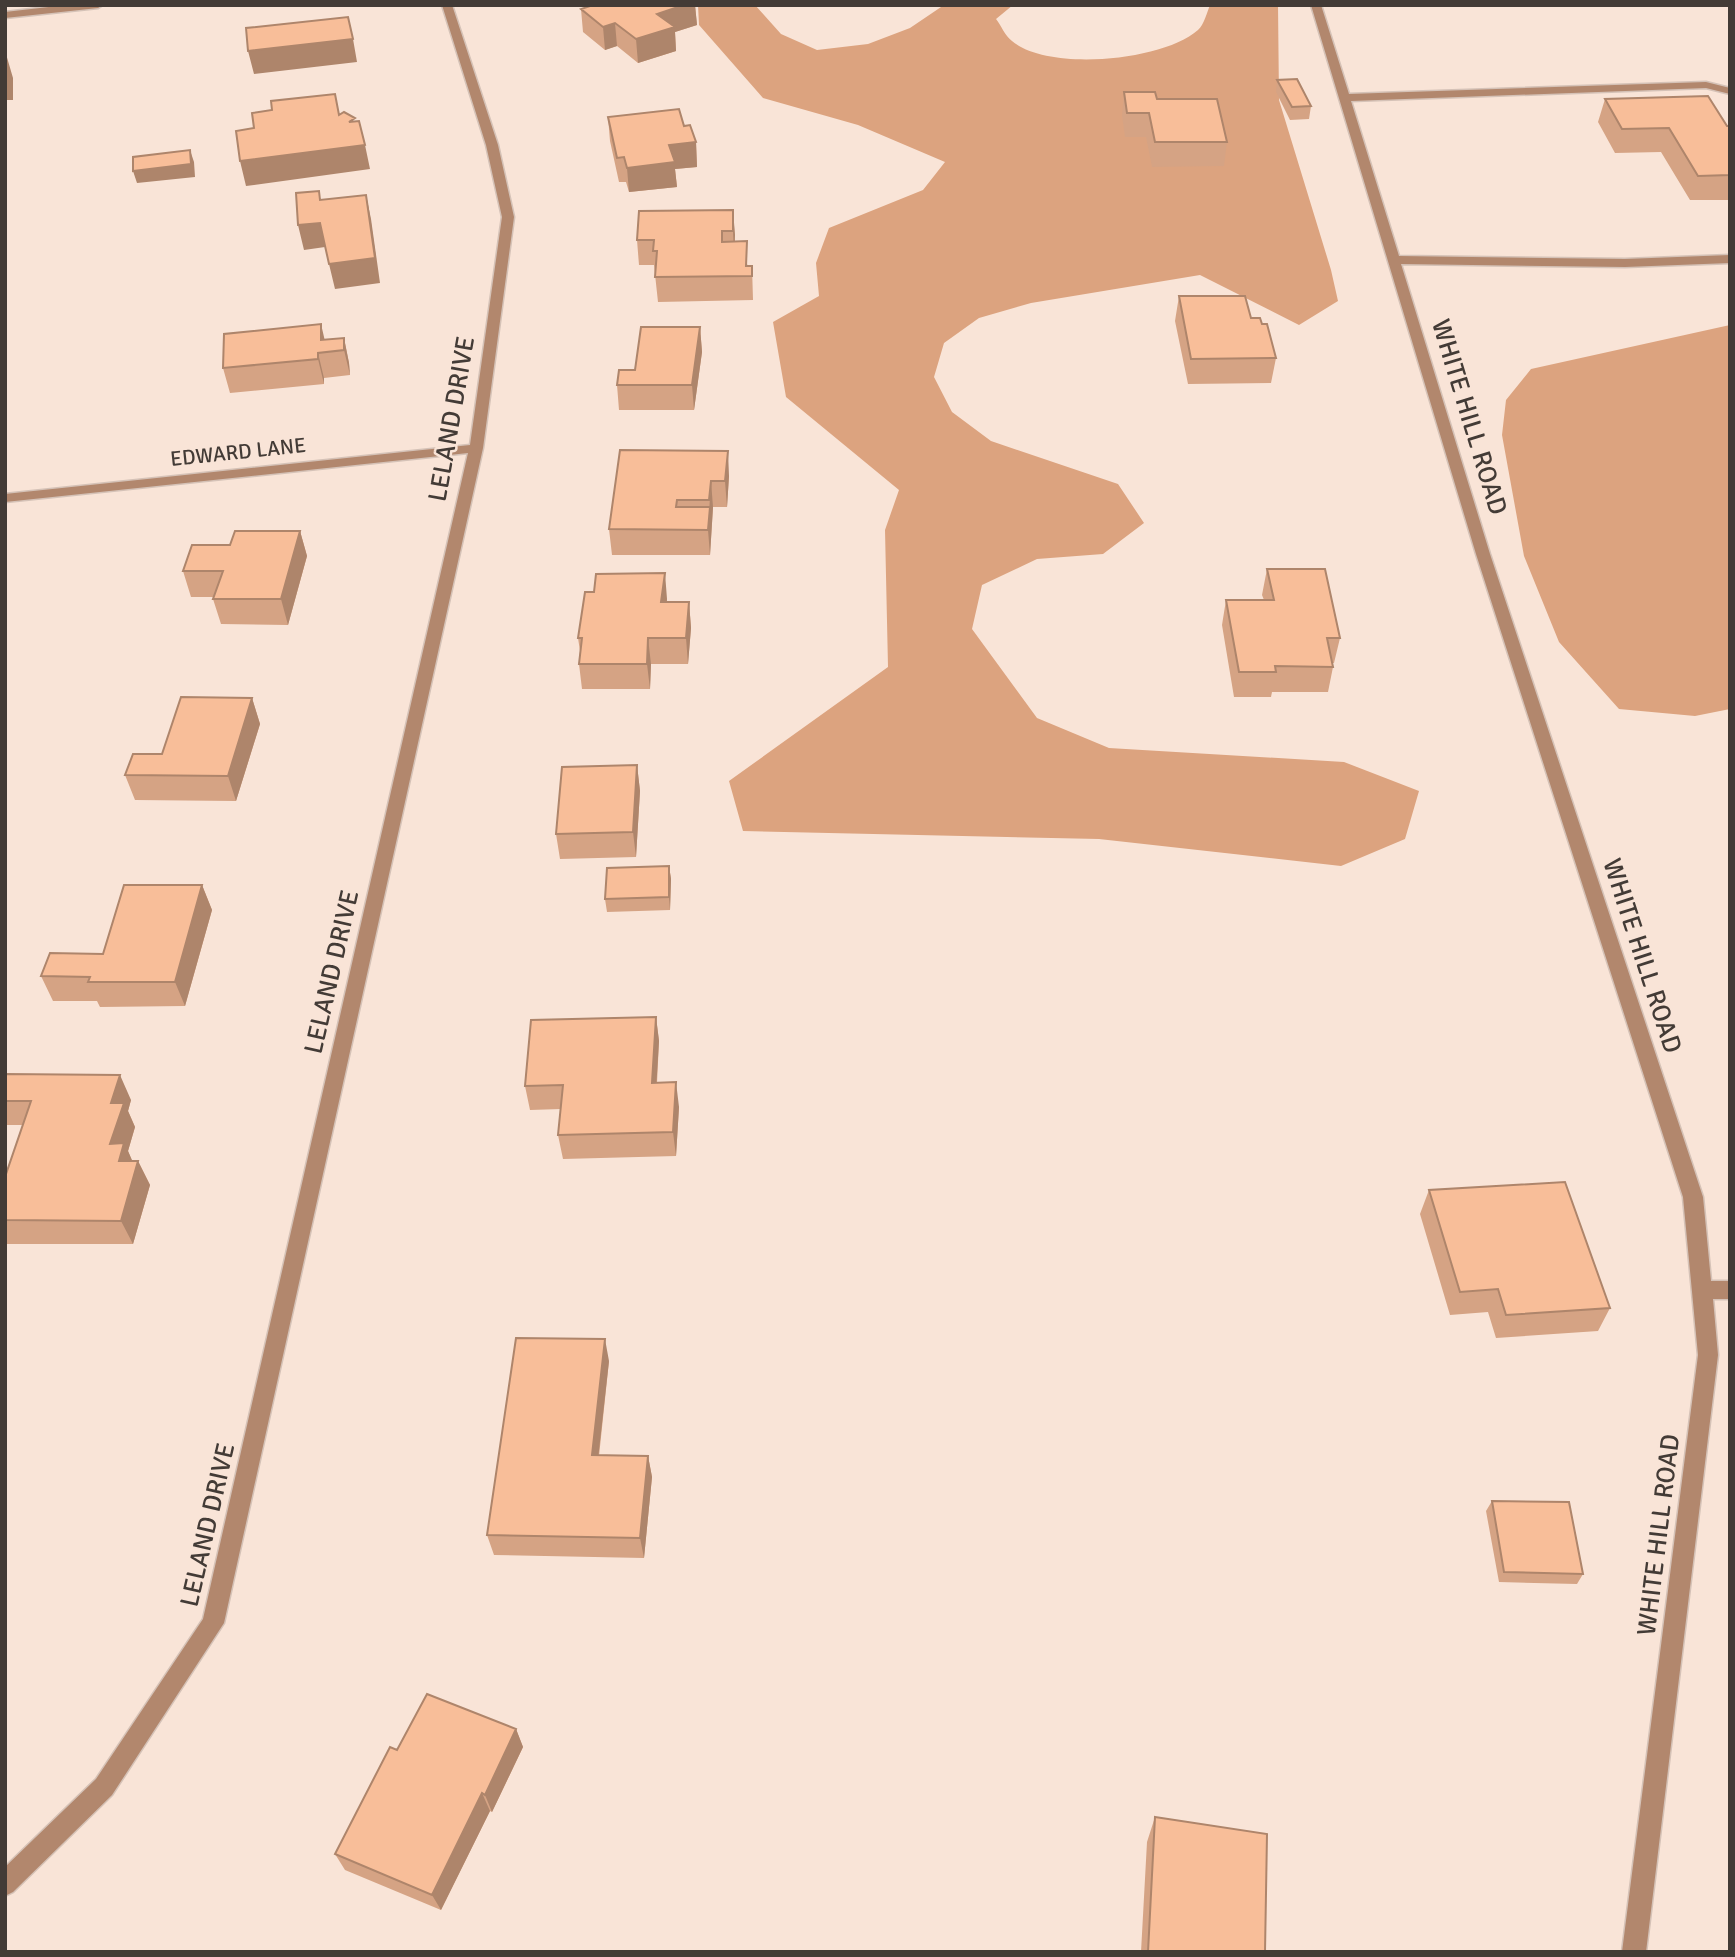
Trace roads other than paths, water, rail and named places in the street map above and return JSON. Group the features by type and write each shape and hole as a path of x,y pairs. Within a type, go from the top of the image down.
{"street":[{"path":"5,15 98,5"},
{"name":"LELAND DRIVE","path":"5,1884 104,1787 214,1623 476,448 508,217 492,145 447,5"},
{"name":"WHITE HILL ROAD","path":"1316,5 1483,554 1693,1197 1708,1355 1634,1952"},
{"path":"1344,98 1706,85 1730,91"},
{"path":"1394,260 1625,263 1730,260"},
{"name":"EDWARD LANE","path":"5,498 476,448"},
{"path":"1701,1290 1730,1290"}]}
